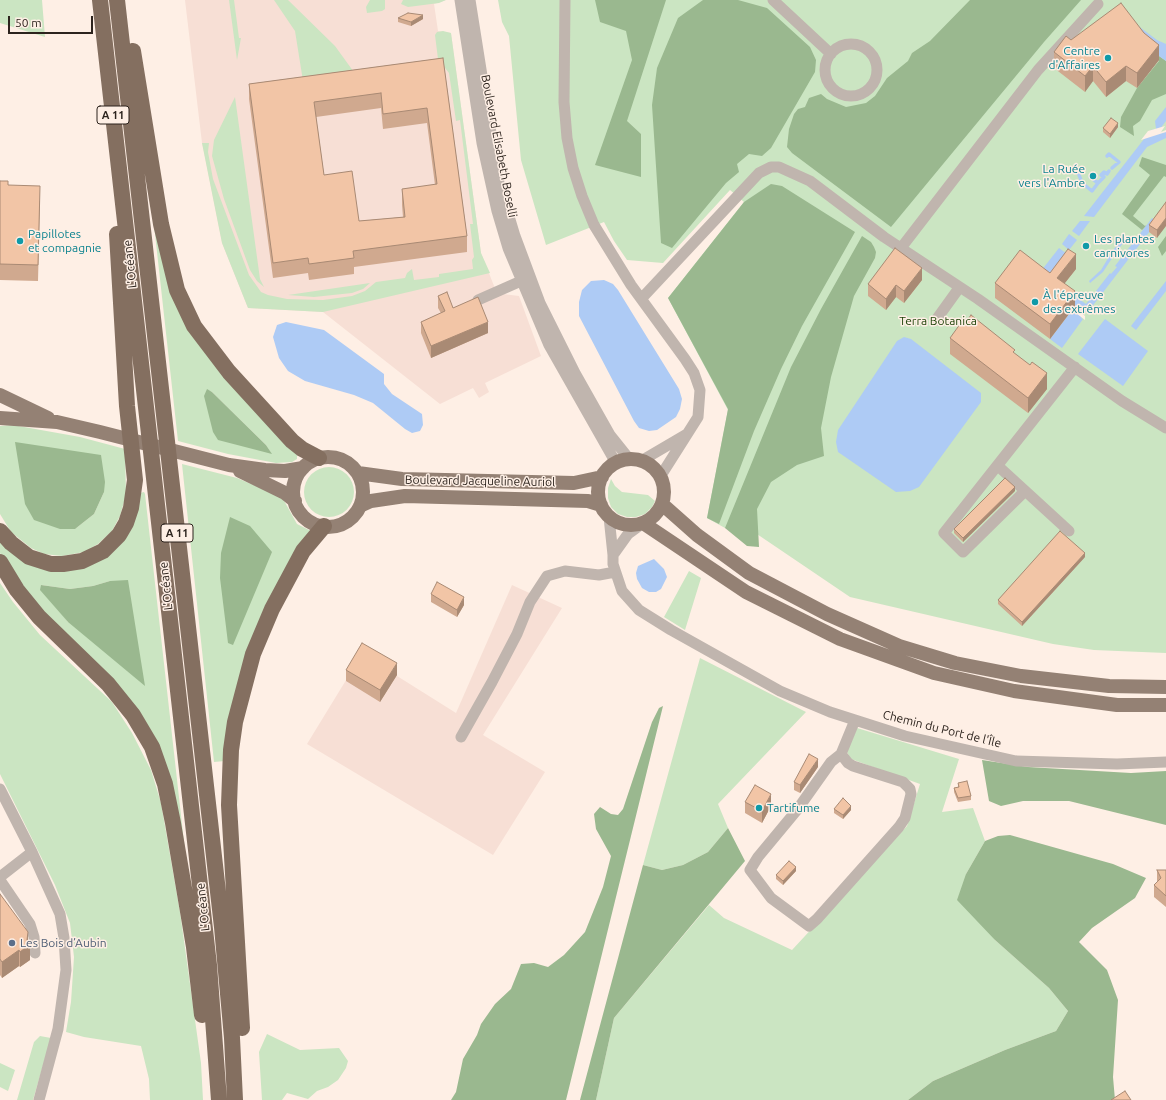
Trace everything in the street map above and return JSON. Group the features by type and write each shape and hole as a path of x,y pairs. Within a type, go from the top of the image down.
{"highway":[{"name":"L’Océane","path":"100,0 208,957 219,1099"},
{"name":"L’Océane","path":"117,0 220,912 234,1067 235,1100"},
{"path":"126,0 161,224 177,290 194,326 229,372 292,441 302,449 319,458"},
{"path":"0,531 11,543 29,557 51,564 70,563 91,557 110,545 119,535 132,508 135,480 127,406 116,226 123,198"},
{"path":"234,1067 242,1039 229,805 230,756 235,722 253,654 272,609 303,551 324,526"},
{"path":"0,562 17,590 39,617 108,684 133,715 146,736 160,766 173,823 194,948 208,1067 219,1099"}],"main road":[{"path":"0,395 57,422"},
{"path":"0,418 57,422 229,465 285,471 303,468"},
{"path":"319,458 339,458 348,463 358,473 363,492 360,506 351,518 343,524 324,526 314,524 305,518 295,501 295,483 303,468 310,462 319,458"},
{"path":"629,461 652,467 660,476 664,492 662,504 655,516 643,523 625,525 605,511 598,493 602,477 608,469 629,461"},
{"path":"229,465 274,487 295,501"},
{"name":"Boulevard Jacqueline Auriol","path":"358,473 402,479 574,483 602,477"},
{"name":"Boulevard Jacqueline Auriol","path":"360,506 371,501 405,496 588,501 605,511"},
{"path":"662,504 705,541 749,574 827,614 899,646 955,663 1021,676 1102,685 1166,687"},
{"path":"643,523 746,592 840,639 934,673 1014,691 1102,703 1117,705 1166,704"}],"street":[{"name":"Boulevard Elisabeth Boselli","path":"460,0 482,143 497,211 521,281 549,345 629,461"},
{"path":"470,0 499,183 515,236 540,303 575,373 610,435 629,461 689,433"},
{"path":"565,0 564,102 567,138 573,168 594,225 631,285 642,298 694,373 700,390 698,417 660,476"},
{"path":"773,0 831,54"},
{"path":"901,248 1029,81 1098,4"},
{"path":"851,44 859,45 869,51 874,57 878,68 876,80 872,87 863,94 855,97 844,96 833,90 828,84 825,72 827,61 831,54 839,47 851,44"},
{"path":"642,298 753,179 764,169 779,167 791,171 810,181 851,214 884,237 1122,400 1166,428"},
{"path":"478,300 521,281"},
{"path":"936,320 959,288"},
{"path":"1024,492 963,552 944,533 1075,367"},
{"path":"998,466 1024,492 1069,532"},
{"name":"Chemin du Port de l'Île","path":"605,511 615,572 622,591 639,610 671,630 780,690 830,712 905,736 1016,761 1117,764 1166,762"},
{"path":"613,555 628,534 643,523"},
{"path":"461,737 517,634 530,602 547,576 565,571 599,575 615,572"},
{"path":"841,754 853,766 903,782 910,789 911,794 905,818 899,827 818,919 809,926 771,898 750,870 758,857 797,810 831,762 841,754 856,720"},
{"path":"0,789 32,852 60,914 64,938 66,970 58,1029 38,1100"},
{"path":"4,874 32,852"},
{"path":"0,880 30,924 34,937 35,953"}],"shaded area":[{"path":"185,0 446,0 434,4 438,31 451,33 481,253 498,296 503,294 519,296 541,356 485,383 489,392 479,398 473,388 440,404 323,312 248,308 222,243 202,143"},
{"path":"512,585 562,608 483,735 545,772 493,855 307,744 362,654 456,713"}],"green space":[{"path":"0,0 42,0 45,37 0,23"},
{"path":"229,0 234,0 239,38 241,38 237,60"},
{"path":"274,0 288,0 335,46 356,75 303,81 295,31"},
{"path":"370,0 385,0 385,9 382,11 367,13 366,7"},
{"path":"403,0 446,0 439,3 408,7 401,4"},
{"name":"Terra Botanica","path":"498,0 1166,0 1166,653 1094,650 1053,644 850,597 751,530 725,528 707,518 728,410 668,298 744,202 730,190 663,263 627,260 614,241 604,222 546,245 521,160 509,36 502,22"},
{"path":"595,0 666,0 627,121 641,134 641,177 595,165 632,60 626,31 600,22"},
{"path":"703,0 738,0 767,8 810,47 816,60 815,72 771,148 762,156 749,154 737,164 739,172 726,183 672,248 661,243 652,105 657,68 678,18"},
{"path":"970,0 1081,0 1044,42 891,227 792,153 787,147 789,129 794,114 798,109 805,107 809,98 821,94 827,99 846,107 866,103 875,96 887,78 908,61 912,53 930,41"},
{"path":"443,31 451,33 481,253 490,273 323,312 248,308 222,243 202,143 209,143 208,152 213,179 249,275 261,292 287,299 323,300 352,296 365,291 376,282 405,278 407,273 412,269 414,280 439,277 439,274 473,269 472,260 474,257 470,224 473,224 460,120 456,121 449,73 438,59 435,35 437,32"},
{"path":"1152,51 1166,61 1166,94 1152,100 1140,121 1133,126 1134,136 1120,127 1121,117 1137,88 1159,61"},
{"path":"235,97 260,279 264,287 257,281 250,270 224,199 212,156 214,140"},
{"path":"1142,157 1166,165 1166,177 1164,176 1133,216 1145,226 1147,225 1142,230 1122,214 1150,175 1139,166"},
{"path":"771,184 782,186 855,232 802,326 781,369 754,431 719,524 707,518 728,409 668,298 744,202"},
{"path":"152,207 169,281 297,455 297,459 292,462 276,463 228,454 178,441","holes":["207,390 212,392 266,445 271,453"]},
{"path":"862,236 871,242 874,247 876,252 875,258 854,296 831,377 821,428 824,456 797,465 771,482 757,509 759,547 747,546 725,528 791,367 821,309"},
{"path":"1166,236 1166,251 1162,256 1158,247"},
{"path":"370,283 363,289 352,293 314,297 288,295"},
{"path":"207,389 212,392 266,445 272,454 218,440 213,432 204,396"},
{"path":"13,425 80,437 125,449 126,495 120,516 112,531 98,544 84,552 62,556 44,554 31,548 11,532 0,514 0,426","holes":["104,492 94,514 75,529"]},
{"path":"15,442 101,455 105,482 104,492 94,514 75,529 60,529 34,520 25,504"},
{"path":"182,464 237,478 282,497 297,524 311,531 276,590 225,761 214,762"},
{"path":"334,467 339,468 347,474 353,482 353,502 347,510 339,516 324,517 319,516 311,510 305,502 304,487 305,482 311,474 319,468"},
{"path":"611,479 615,486 622,492 648,495 655,501 652,507 645,514 636,517 627,517 618,514 611,507 608,498 608,488"},
{"path":"144,492 145,494 185,851 163,760 64,636 11,574 0,553 0,539 15,554 99,559 140,493","holes":["110,581 68,622 41,585 70,589 93,586"]},
{"path":"230,517 250,526 272,552 233,645 228,643 220,578 221,553"},
{"path":"689,571 701,578 685,630 664,617"},
{"path":"128,580 145,686 68,622 40,590 41,585 70,589 93,586 110,581"},
{"path":"0,583 13,602 40,635 112,702 132,733 151,770 161,803 180,912 201,1063 203,1100 150,1100 149,1079 141,1046 84,1037 66,1032 71,1002 74,957 70,923 55,885 0,774"},
{"path":"700,658 806,712 718,804 728,828 708,852 683,865 662,870 643,865"},
{"path":"663,706 566,1100 451,1100 456,1092 463,1059 477,1035 481,1024 495,1004 511,989 521,964 534,963 548,967 564,955 585,932 603,887 611,856 596,829 594,814 600,807 611,814 618,815 623,809 652,722 659,708"},
{"path":"857,728 959,759 942,812 973,808 985,841 966,874 995,940 1049,988 1068,1011 1056,1031 1005,1050 933,1081 908,1100 596,1100 614,1018 709,905 724,918 792,950 907,826 920,784 851,759 847,752"},
{"path":"982,760 1028,767 1131,773 1166,771 1166,825 1069,801 1023,801 1001,806 989,801"},
{"path":"728,828 745,861 614,1018 596,1100 580,1100 643,865 662,870 683,865 708,852"},
{"path":"1010,835 1113,864 1146,878 1135,898 1092,928 1079,942 1107,970 1118,1000 1113,1077 1115,1100 908,1100 933,1081 1005,1050 1056,1031 1068,1011 1049,988 995,940 957,900 966,874 985,841 998,836"},
{"path":"267,1034 300,1050 339,1048 348,1061 346,1068 338,1080 328,1087 317,1091 308,1099 287,1093 282,1100 262,1100 259,1052"},
{"path":"40,1036 51,1038 33,1100 17,1100 34,1042"},
{"path":"0,1063 15,1070 8,1091 0,1087"}],"water":[{"path":"1137,25 1157,40 1166,44 1166,61 1152,51"},
{"path":"1166,107 1166,121 1156,134 1166,132 1166,138 1147,147 1094,217 1084,216 1151,130 1156,129 1155,121"},
{"path":"1152,218 1157,222 1091,308 1089,307 1081,318 1083,319 1062,348 1050,339 1075,306 1041,271 1059,248 1067,254 1061,286 1086,304 1110,273 1111,274 1117,267 1115,266"},
{"path":"1080,221 1090,221 1079,236 1072,231"},
{"path":"1069,234 1077,240 1069,250 1062,244"},
{"path":"1122,240 1124,242 1103,272 1090,283 1089,281 1101,270 1113,250"},
{"path":"604,280 613,284 618,290 679,389 682,399 680,409 676,417 657,430 649,431 639,428 634,421 579,316 579,302 582,290 591,281"},
{"path":"1166,281 1166,291 1136,330 1131,326"},
{"path":"1105,319 1148,351 1123,386 1078,354"},
{"path":"286,322 324,330 384,374 384,384 392,394 422,414 423,425 420,431 412,433 405,429 373,403 354,395 305,381 288,371 279,358 273,337 277,325"},
{"path":"904,337 911,339 981,393 981,402 919,487 910,491 896,492 838,452 836,442 838,430 897,341"},
{"path":"654,559 664,569 667,577 661,589 656,592 649,592 642,588 637,579 636,573 638,566"}],"pier":[{"path":"1165,126 1161,132 1166,130 1166,132 1141,140 1148,131"},
{"path":"1074,307 1085,316 1085,320 1072,310"}],"building":[{"name":"Centre d'Affaires","path":"1121,3 1144,33 1159,45 1137,73 1126,66 1106,82 1093,66 1085,76 1054,52 1066,36 1071,40"},
{"path":"408,13 423,15 411,22 398,18"},
{"path":"443,58 467,236 353,251 354,258 309,264 308,258 273,263 249,84","holes":["381,93 383,114 427,108 437,184 402,189 405,217 359,221 352,171 324,175 314,102"]},
{"path":"1111,118 1118,123 1110,134 1103,128"},
{"name":"Papillotes et compagnie","path":"0,181 8,181 8,185 40,186 38,265 0,264"},
{"path":"1166,202 1166,218 1157,230 1149,225"},
{"path":"895,248 922,268 904,291 896,285 886,299 868,284"},
{"path":"1068,249 1076,254 1057,278 1075,291 1050,324 995,283 1020,250 1050,273"},
{"path":"447,292 453,308 478,297 488,322 431,346 421,322 445,311 438,296"},
{"path":"971,315 1015,350 1013,352 1030,365 1032,362 1047,373 1028,398 950,338 963,320 966,322"},
{"path":"1005,478 1015,487 963,538 954,529"},
{"path":"1060,531 1085,553 1022,622 998,600"},
{"path":"437,582 464,597 457,610 431,594"},
{"path":"362,643 397,663 380,690 346,670"},
{"path":"809,754 818,759 800,785 794,782"},
{"path":"967,781 971,796 958,798 954,788 959,787 958,783"},
{"path":"755,785 771,794 762,811 745,802"},
{"path":"843,798 851,806 843,815 834,809"},
{"path":"789,861 796,867 783,881 776,875"},
{"path":"1157,870 1166,870 1166,896 1154,885 1161,878"},
{"name":"Les Bois d’Aubin","path":"0,894 28,932 27,940 30,944 20,952 19,950 2,962 0,959"},
{"path":"1125,1091 1131,1100 1111,1100"}],"waterway":[{"path":"1107,156 1109,154 1119,162 1112,168"},
{"path":"1098,183 1104,177 1101,175 1104,172 1107,174 1109,171"},
{"path":"1078,172 1082,183 1092,191 1098,183 1094,180 1096,177 1094,175 1090,177"}],"place":[{"name":"Centre d'Affaires","path":"1108,58"},
{"name":"La Ruée vers l'Ambre","path":"1093,176"},
{"name":"Papillotes et compagnie","path":"20,241"},
{"name":"Les plantes carnivores","path":"1086,246"},
{"name":"À l'épreuve des extrêmes","path":"1035,302"},
{"name":"Tartifume","path":"759,808"},
{"name":"Les Bois d’Aubin","path":"12,943"}]}
